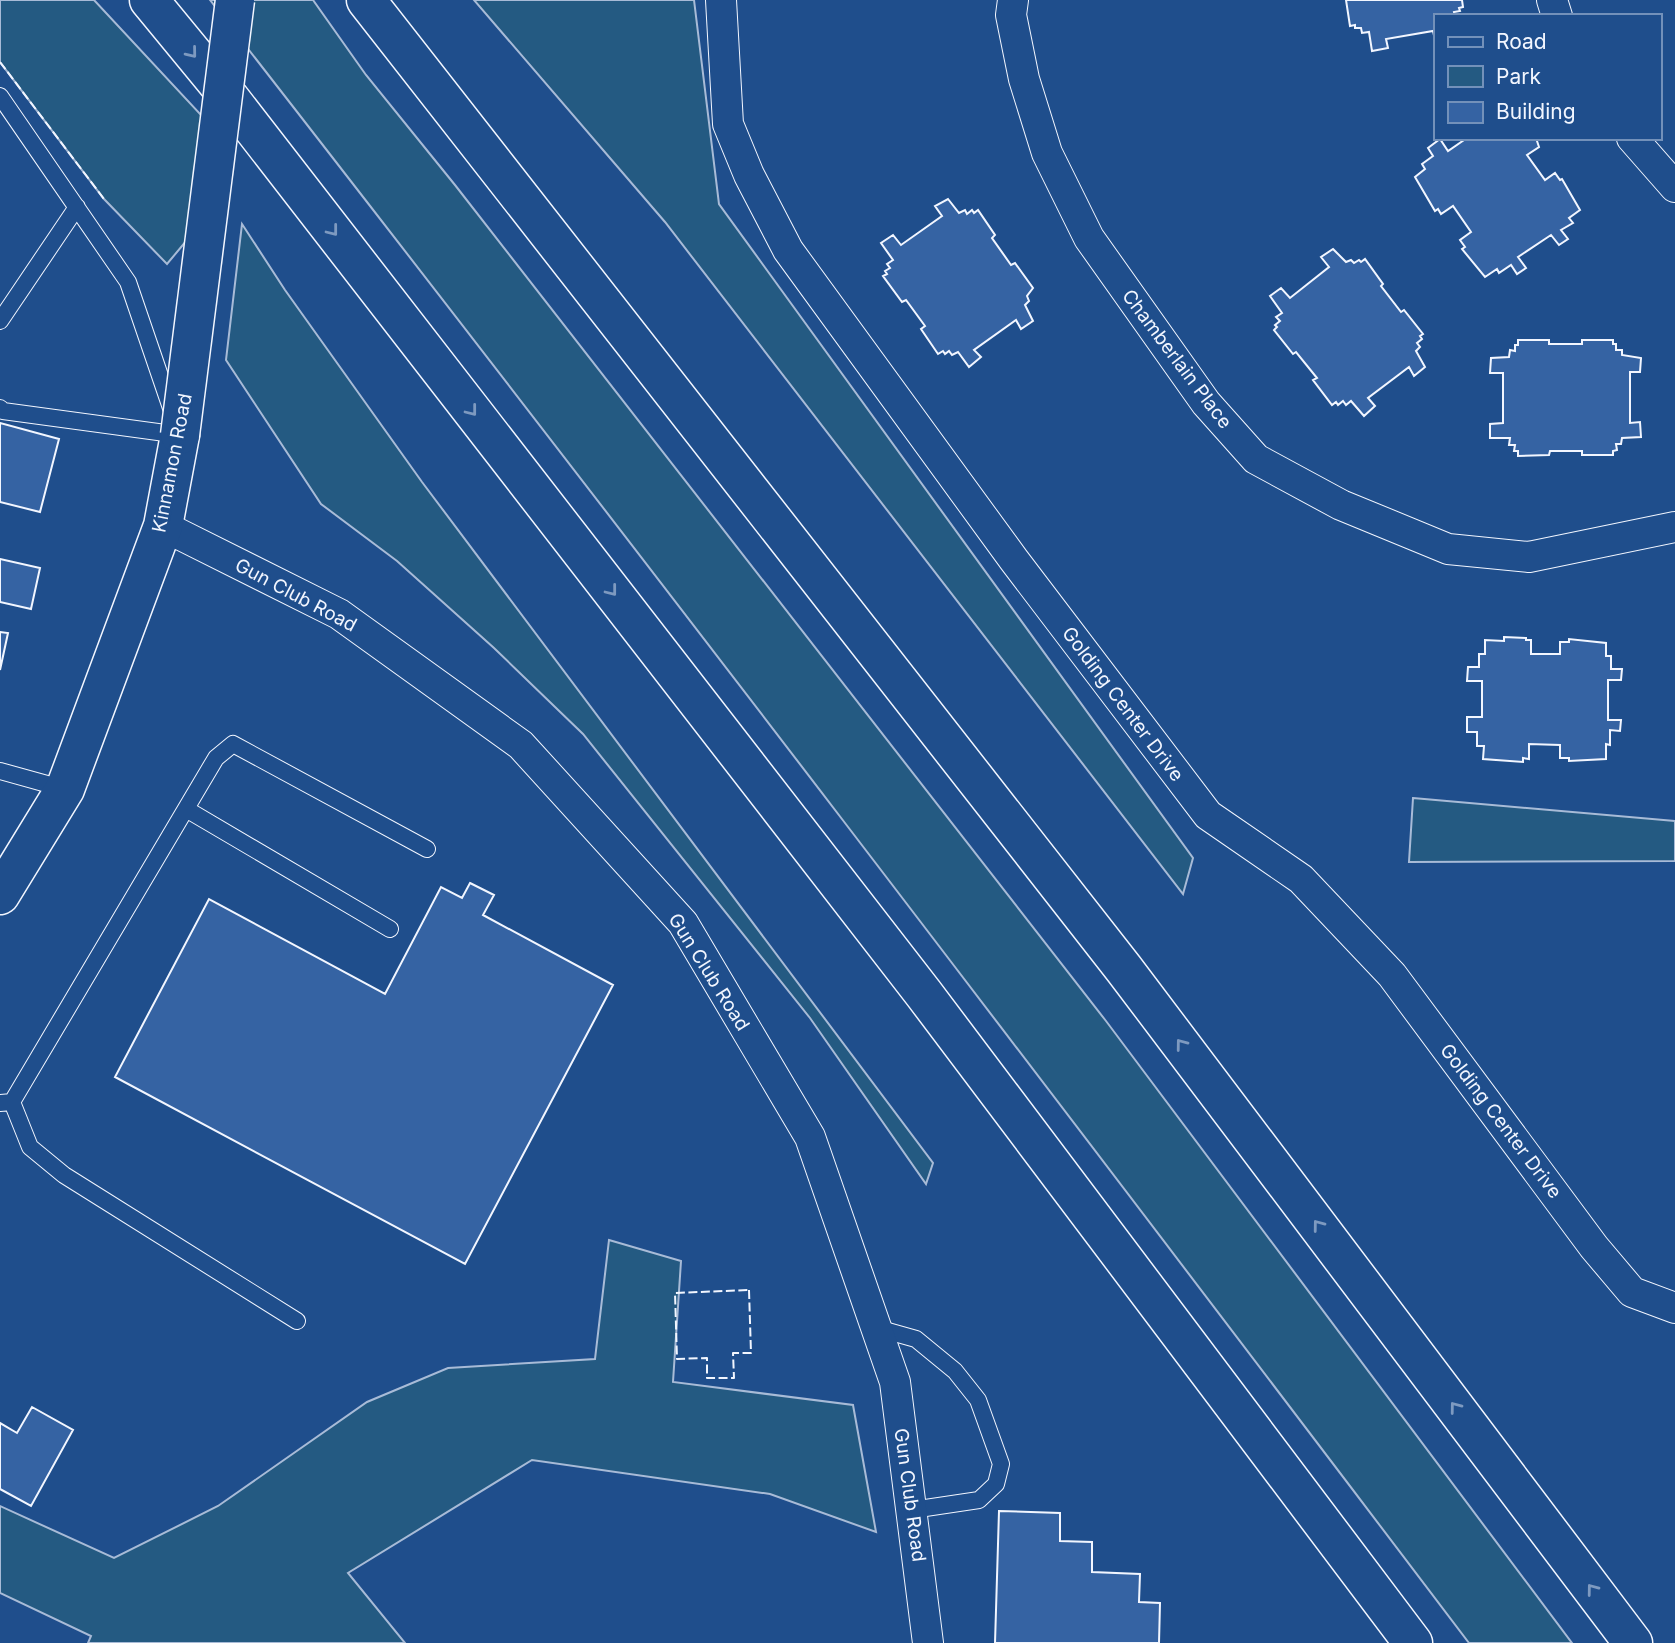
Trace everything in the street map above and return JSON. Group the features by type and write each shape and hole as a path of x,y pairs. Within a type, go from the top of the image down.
{"main road":[{"path":"149,0 236,107 916,983 1413,1643"},
{"name":"Kinnamon Road","path":"0,895 65,789 163,526 180,435 235,0"},
{"path":"366,0 1124,969 1633,1643"}],"street":[{"name":"Golding Center Drive","path":"721,0 728,124 749,175 788,250 998,538 1208,815 1301,880 1359,940 1392,975 1594,1247 1632,1292 1675,1308"},
{"name":"Chamberlain Place","path":"1013,0 1012,15 1024,79 1047,153 1089,238 1206,403 1256,459 1341,505 1448,549 1530,557 1675,527"},
{"path":"1634,140 1675,187"},
{"name":"Gun Club Road","path":"163,526 339,614 521,745 683,923 810,1137 877,1328 895,1382 928,1643"}],"lane":[{"path":"0,96 128,282 180,435 3,411 0,408"},
{"path":"0,321 77,207"},
{"path":"297,1321 64,1175 30,1147 6,1102 216,758 233,744 427,849"},
{"path":"0,771 65,789"},
{"path":"186,808 390,929"},
{"path":"877,1328 916,1339 955,1371 978,1400 1001,1464 996,1484 979,1500 912,1510"}],"green space":[{"path":"0,0 94,0 202,116 187,240 167,264 104,199 0,62"},
{"path":"210,0 313,0 366,75 455,185 1106,1021 1572,1643 1469,1643 842,819"},
{"path":"474,0 694,0 719,204 1193,858 1183,894 665,222"},
{"path":"242,224 285,290 422,482 933,1163 926,1184 810,1018 583,734 494,648 397,561 321,504 226,360"},
{"path":"1413,798 1675,821 1675,861 1409,862"},
{"path":"609,1240 681,1261 673,1382 853,1405 876,1532 770,1494 532,1460 348,1573 405,1643 88,1643 91,1636 0,1593 0,1506 114,1558 218,1506 367,1402 448,1368 595,1359"}],"building":[{"path":"1346,0 1462,0 1463,7 1454,14 1434,14 1434,36 1433,31 1386,39 1388,48 1372,51 1369,32 1362,33 1361,28 1350,26"},
{"path":"1441,140 1448,151 1464,140 1537,140 1539,147 1527,155 1545,180 1555,173 1562,179 1580,210 1569,218 1573,223 1561,230 1568,239 1559,245 1551,235 1518,257 1526,268 1517,274 1511,265 1499,273 1497,269 1485,277 1462,249 1465,247 1460,240 1471,232 1453,206 1441,214 1438,209 1435,211 1415,177 1425,169 1422,164 1433,156 1428,148"},
{"path":"948,199 959,213 965,210 967,214 972,210 974,213 978,210 995,235 992,238 1011,265 1015,263 1033,288 1025,305 1033,321 1021,329 1016,320 974,350 981,357 969,367 958,352 952,355 949,351 945,354 943,351 938,354 921,329 925,326 906,300 902,302 883,276 890,268 887,264 893,260 881,243 893,235 901,245 942,216 935,206"},
{"path":"1333,249 1346,262 1361,262 1365,259 1401,312 1404,310 1423,334 1417,343 1420,347 1416,351 1425,367 1414,376 1409,367 1368,398 1375,406 1364,416 1351,401 1346,405 1343,401 1332,405 1313,380 1317,378 1274,330 1280,321 1276,317 1282,313 1270,296 1281,288 1290,298 1329,267 1321,257"},
{"path":"1518,340 1582,344 1582,340 1613,340 1616,350 1622,350 1622,355 1641,358 1640,372 1630,372 1630,423 1640,422 1641,437 1622,438 1621,444 1616,444 1617,450 1613,451 1613,455 1550,451 1549,455 1518,456 1518,451 1514,451 1515,445 1509,445 1510,438 1490,438 1490,424 1503,423 1503,373 1490,373 1491,358 1509,357 1510,350 1515,351"},
{"path":"0,423 59,439 40,512 0,502"},
{"path":"0,559 40,568 31,609 0,602"},
{"path":"0,632 8,633 0,670"},
{"path":"1504,637 1531,640 1531,654 1560,654 1560,642 1569,642 1569,639 1606,643 1606,656 1611,656 1611,669 1622,669 1621,680 1608,680 1608,720 1621,720 1620,731 1610,730 1606,759 1569,761 1569,758 1560,758 1560,745 1529,744 1529,759 1523,758 1523,762 1483,759 1484,746 1477,746 1477,732 1467,732 1467,717 1482,717 1482,681 1467,681 1468,667 1479,667 1479,654 1485,654 1485,640 1504,641"},
{"path":"470,883 494,895 483,915 613,985 465,1264 115,1077 209,899 385,994 441,887 462,898"},
{"path":"32,1407 73,1430 31,1506 0,1489 0,1423 17,1433"},
{"path":"999,1511 1060,1513 1060,1541 1092,1542 1092,1572 1140,1574 1139,1602 1160,1603 1159,1643 995,1643"}],"fence":[{"path":"0,62 104,199"},
{"path":"749,1290 751,1353 733,1353 734,1378 707,1378 707,1358 677,1359 675,1293 749,1290"}]}
